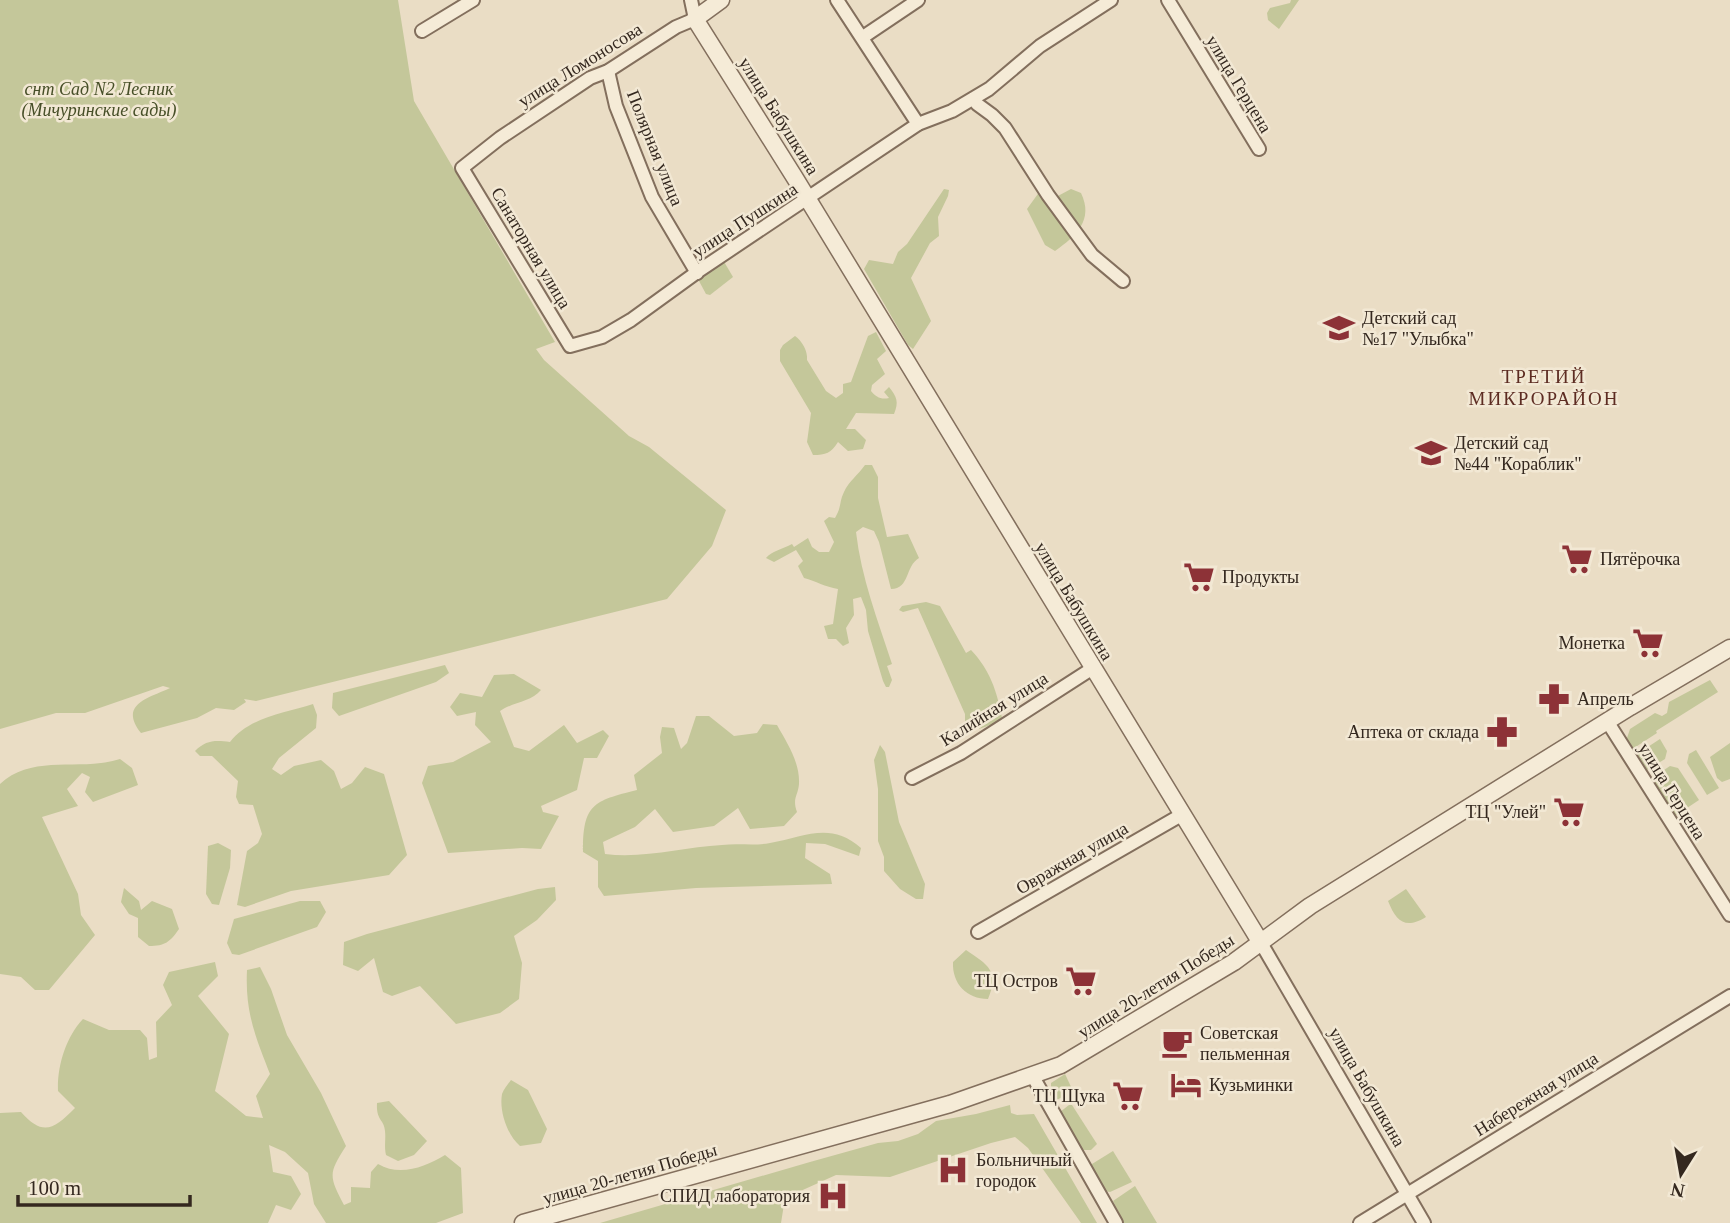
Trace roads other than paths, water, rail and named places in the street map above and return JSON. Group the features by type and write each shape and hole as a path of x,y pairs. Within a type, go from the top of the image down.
{"street":[{"path":"422,31 473,0"},
{"name":"улица Бабушкина","path":"691,0 695,19 808,199 1183,814 1424,1223"},
{"name":"улица Ломоносова","path":"462,168 500,138 590,78 608,71 676,27 695,19 721,0"},
{"path":"837,0 918,124"},
{"path":"863,37 918,0"},
{"name":"улица Пушкина","path":"570,346 602,337 631,320 696,273 918,124 952,111 989,89 1040,46 1111,0"},
{"name":"улица Герцена","path":"1168,0 1259,149"},
{"name":"Полярная улица","path":"608,71 616,106 652,197 696,273"},
{"path":"977,104 1005,128 1048,195 1092,255 1123,281"},
{"name":"Санаторная улица","path":"462,168 570,346"},
{"name":"улица 20-летия Победы","path":"533,1222 950,1104 1073,1060 1234,962 1310,906 1607,721 1730,648"},
{"name":"Калийная улица","path":"912,778 961,753 1093,668"},
{"name":"улица Герцена","path":"1607,721 1730,915"},
{"name":"Овражная улица","path":"978,932 1183,814"},
{"name":"Набережная улица","path":"1360,1223 1730,996"},
{"path":"1032,1075 1116,1223"}],"place":[{"name":"Детский сад №17 \"Улыбка\"","path":"1339,328"},
{"name":"Детский сад №44 \"Кораблик\"","path":"1431,453"},
{"name":"Пятёрочка","path":"1577,559"},
{"name":"Продукты","path":"1199,577"},
{"name":"Монетка","path":"1648,643"},
{"name":"Апрель","path":"1554,699"},
{"name":"Аптека от склада","path":"1502,732"},
{"name":"ТЦ \"Улей\"","path":"1569,812"},
{"name":"ТЦ Остров","path":"1081,981"},
{"name":"Советская пельменная","path":"1177,1043"},
{"name":"Кузьминки","path":"1186,1085"},
{"name":"ТЦ Щука","path":"1128,1096"},
{"name":"Больничный городок","path":"953,1170"},
{"name":"СПИД лаборатория","path":"833,1196"}],"district":[{"name":"ТРЕТИЙ МИКРОРАЙОН","path":"1544,387"}],"park label":[{"name":"снт Сад N2 Лесник (Мичуринские сады)","path":"99,99"}]}
